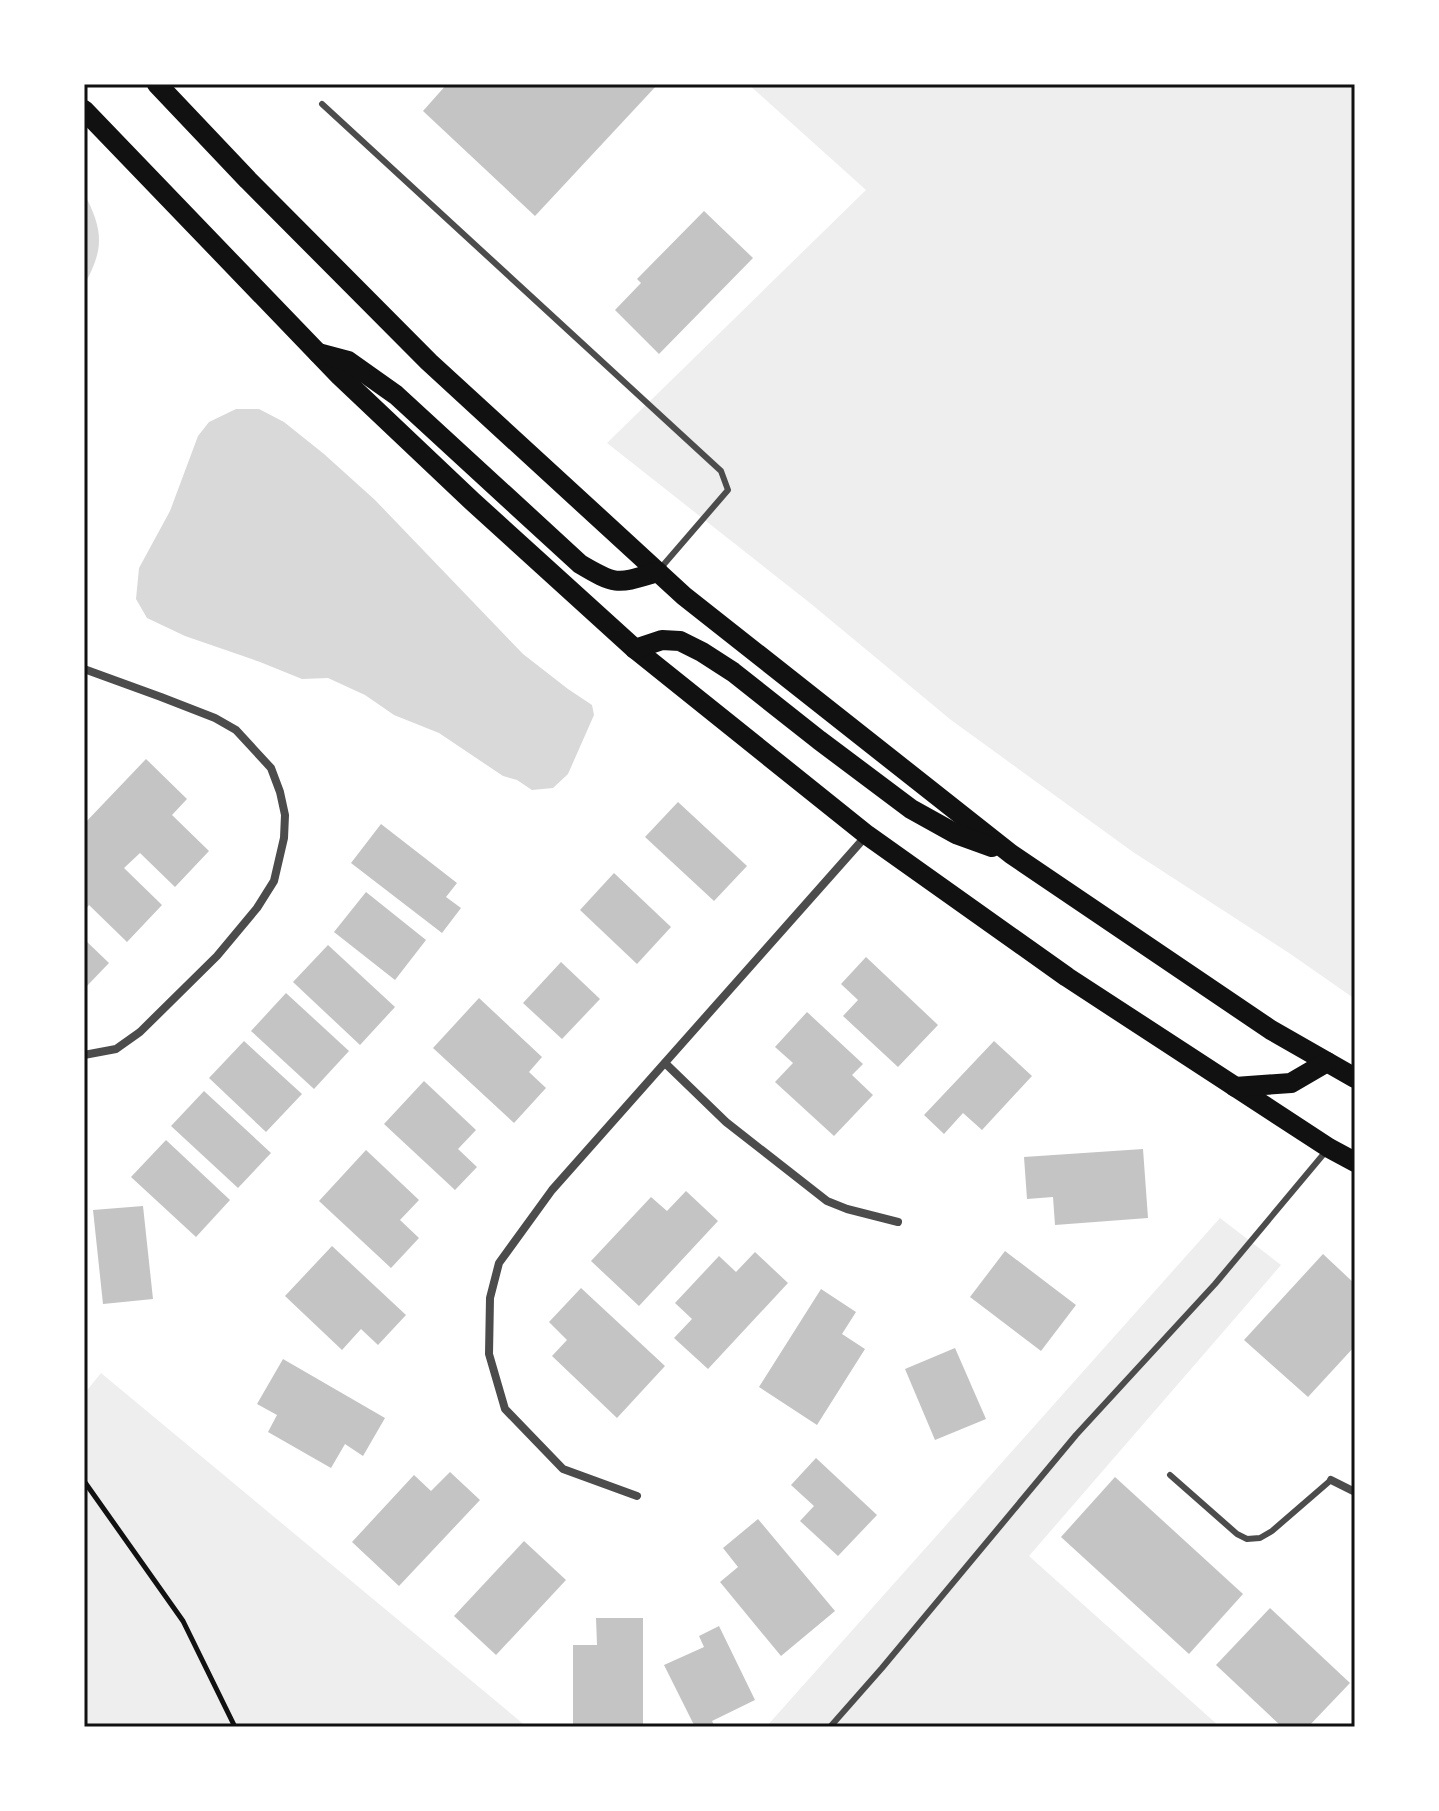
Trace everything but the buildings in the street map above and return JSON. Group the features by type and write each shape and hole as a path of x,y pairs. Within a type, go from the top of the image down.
{"main road":[{"path":"157,84 429,362 696,606 1011,854 1271,1030 1355,1078"},
{"path":"84,110 318,353 472,501 635,649 867,835 1067,977 1355,1162"},
{"path":"318,353 348,361 396,395 580,564 605,580 623,583 658,572"},
{"path":"635,649 662,640 680,641 702,652 733,672 911,809 956,834 1011,854"},
{"path":"1235,1087 1291,1083 1327,1062"},
{"path":"1329,1148 1355,1141"}],"street":[{"path":"84,669 215,718 236,730 271,768 285,815 284,838 274,881 257,908 217,956 140,1032 116,1049 84,1055"},
{"path":"637,1496 563,1469 505,1409 489,1354 490,1298 499,1263 552,1190 867,835"},
{"path":"665,1063 726,1122 827,1201 898,1222"},
{"path":"1331,1480 1355,1492"}],"lane":[{"path":"322,104 721,471 728,490 658,572"},
{"path":"830,1727 1076,1435 1215,1284 1329,1148"},
{"path":"1170,1475 1237,1534 1247,1539 1260,1538 1272,1531 1331,1480"}],"path":[{"path":"84,1481 183,1621 235,1727"}],"shaded area":[{"path":"748,84 1355,84 1355,999 1133,852 951,720 810,603 607,443 866,190"},
{"path":"84,193 95,218 99,239 96,260 84,285"},
{"path":"236,409 259,409 284,422 324,454 375,500 523,654 592,705 594,715 568,774 553,788 532,790 517,780 503,776 439,733 394,715 365,695 328,678 302,679 185,636 147,618 136,599 139,568 170,511 198,436 209,422"},
{"path":"1220,1218 1281,1265 1029,1556 1220,1727 766,1727"},
{"path":"101,1373 527,1727 84,1727 84,1394"}]}
